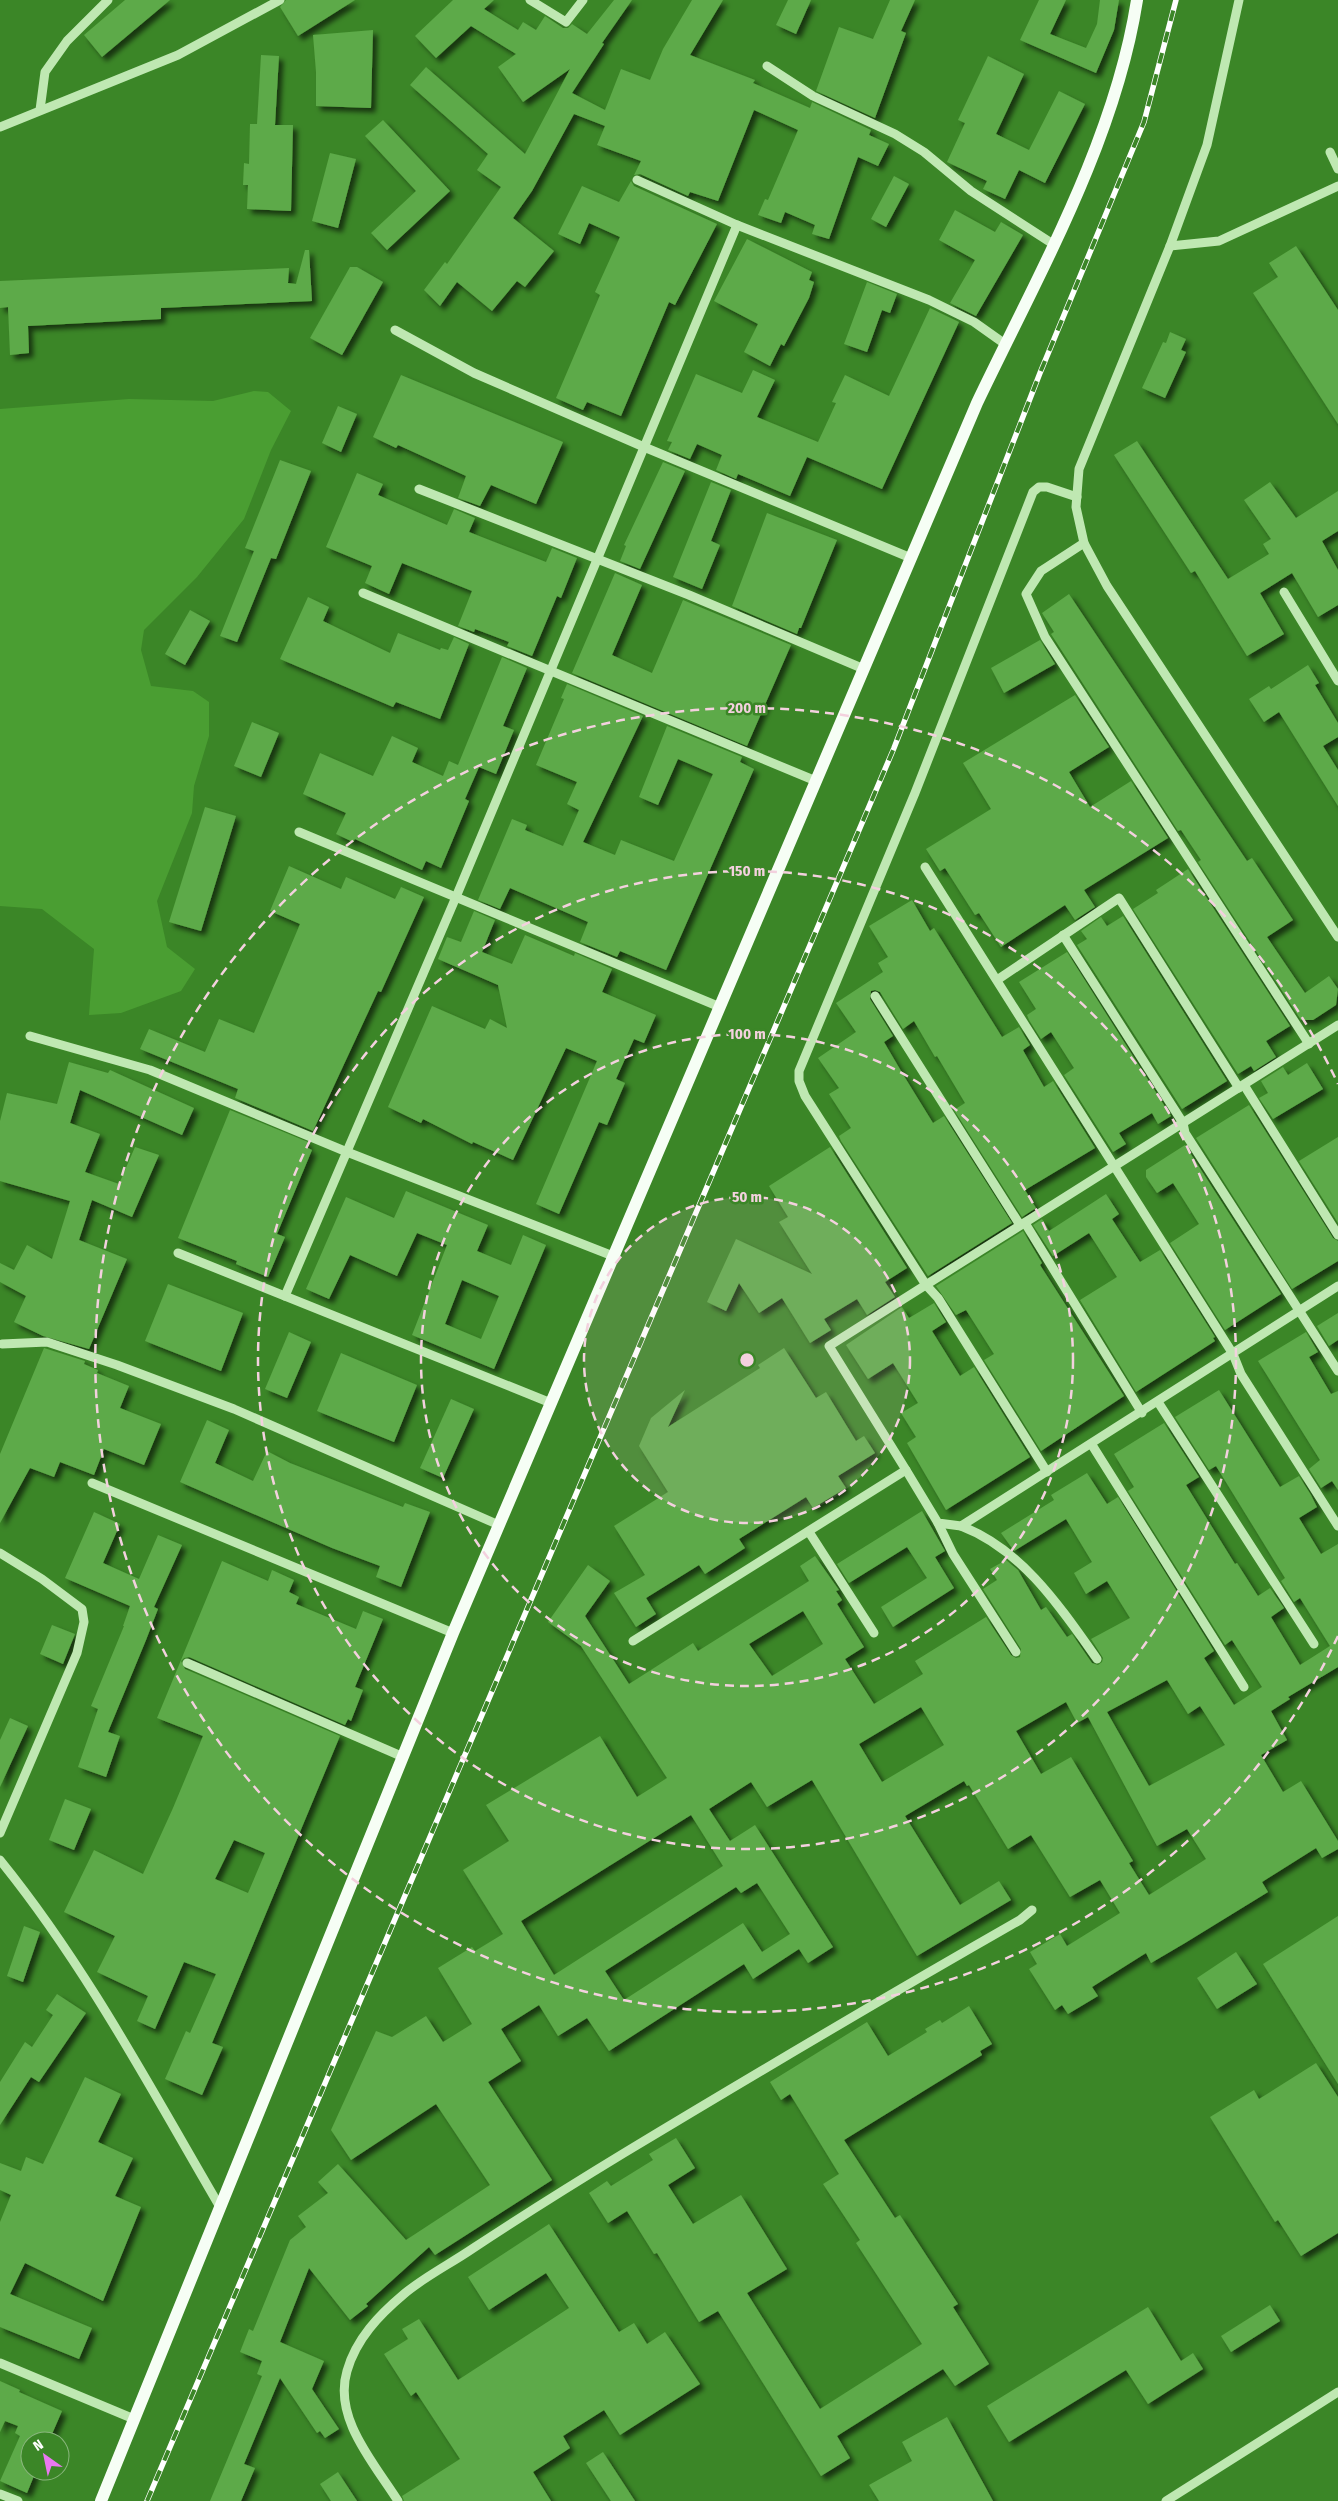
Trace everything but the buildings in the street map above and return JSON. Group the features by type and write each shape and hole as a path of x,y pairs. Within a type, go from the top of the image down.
{"main road":[{"path":"101,2501 453,1633 977,403 1073,202 1103,124 1131,39 1137,0"}],"street":[{"path":"40,110 45,72 67,41 108,0"},
{"path":"0,127 178,55 280,0"},
{"path":"530,0 566,22 583,0"},
{"path":"1239,0 1208,145 1170,246 1079,469 1076,506 1084,543 1107,586 1338,937"},
{"path":"767,66 814,96 895,134 924,152 970,190 1053,244"},
{"path":"1330,152 1338,169"},
{"path":"637,180 737,225 929,300 974,322 1005,344"},
{"path":"1170,246 1219,241 1338,186"},
{"path":"285,1296 456,897 737,225"},
{"path":"395,330 474,373 644,447 911,558"},
{"path":"1047,1472 938,1298 926,1285 805,1096 799,1081 799,1071 915,793 1033,492 1039,487 1047,487 1077,497"},
{"path":"420,489 598,559 864,669"},
{"path":"1084,543 1041,571 1026,594 1045,637 1309,1044"},
{"path":"1284,592 1338,681"},
{"path":"363,593 816,781"},
{"path":"299,832 720,1007"},
{"path":"925,867 1233,1354 1241,1374 1338,1526"},
{"path":"997,980 1119,898 1338,1235"},
{"path":"1063,935 1183,1123 1185,1133 1338,1371"},
{"path":"875,996 1023,1224 1142,1413"},
{"path":"1016,1652 953,1554 938,1523 829,1346 1338,1025"},
{"path":"30,1036 150,1070 347,1152 613,1256"},
{"path":"178,1253 551,1402"},
{"path":"961,1526 1142,1413 1338,1286"},
{"path":"2,1344 46,1342 117,1365 234,1410 499,1525"},
{"path":"1158,1402 1314,1644"},
{"path":"1092,1444 1244,1687"},
{"path":"633,1642 906,1470"},
{"path":"92,1483 453,1633"},
{"path":"938,1523 961,1526 982,1534 1019,1563 1045,1589 1097,1659"},
{"path":"808,1532 874,1632"},
{"path":"0,1553 42,1579 82,1609 84,1622 77,1653 0,1833"},
{"path":"187,1663 402,1756"},
{"path":"0,1860 43,1915 132,2056 220,2207"},
{"path":"398,2501 359,2440 346,2412 343,2394 347,2370 361,2340 380,2316 406,2292 563,2190 849,2018 1020,1920 1032,1910"},
{"path":"0,2363 134,2419"},
{"path":"1166,2501 1338,2392"},
{"path":"0,2494 18,2501"}],"green space":[{"path":"254,391 268,392 291,411 271,450 244,519 197,577 144,630 141,650 151,686 193,691 209,702 209,736 194,786 192,813 157,901 167,947 195,969 181,991 121,1013 89,1015 94,949 42,909 0,906 0,409 129,399 213,401"}],"railway":[{"path":"147,2501 894,748 1040,373 1144,122 1176,0"}]}
